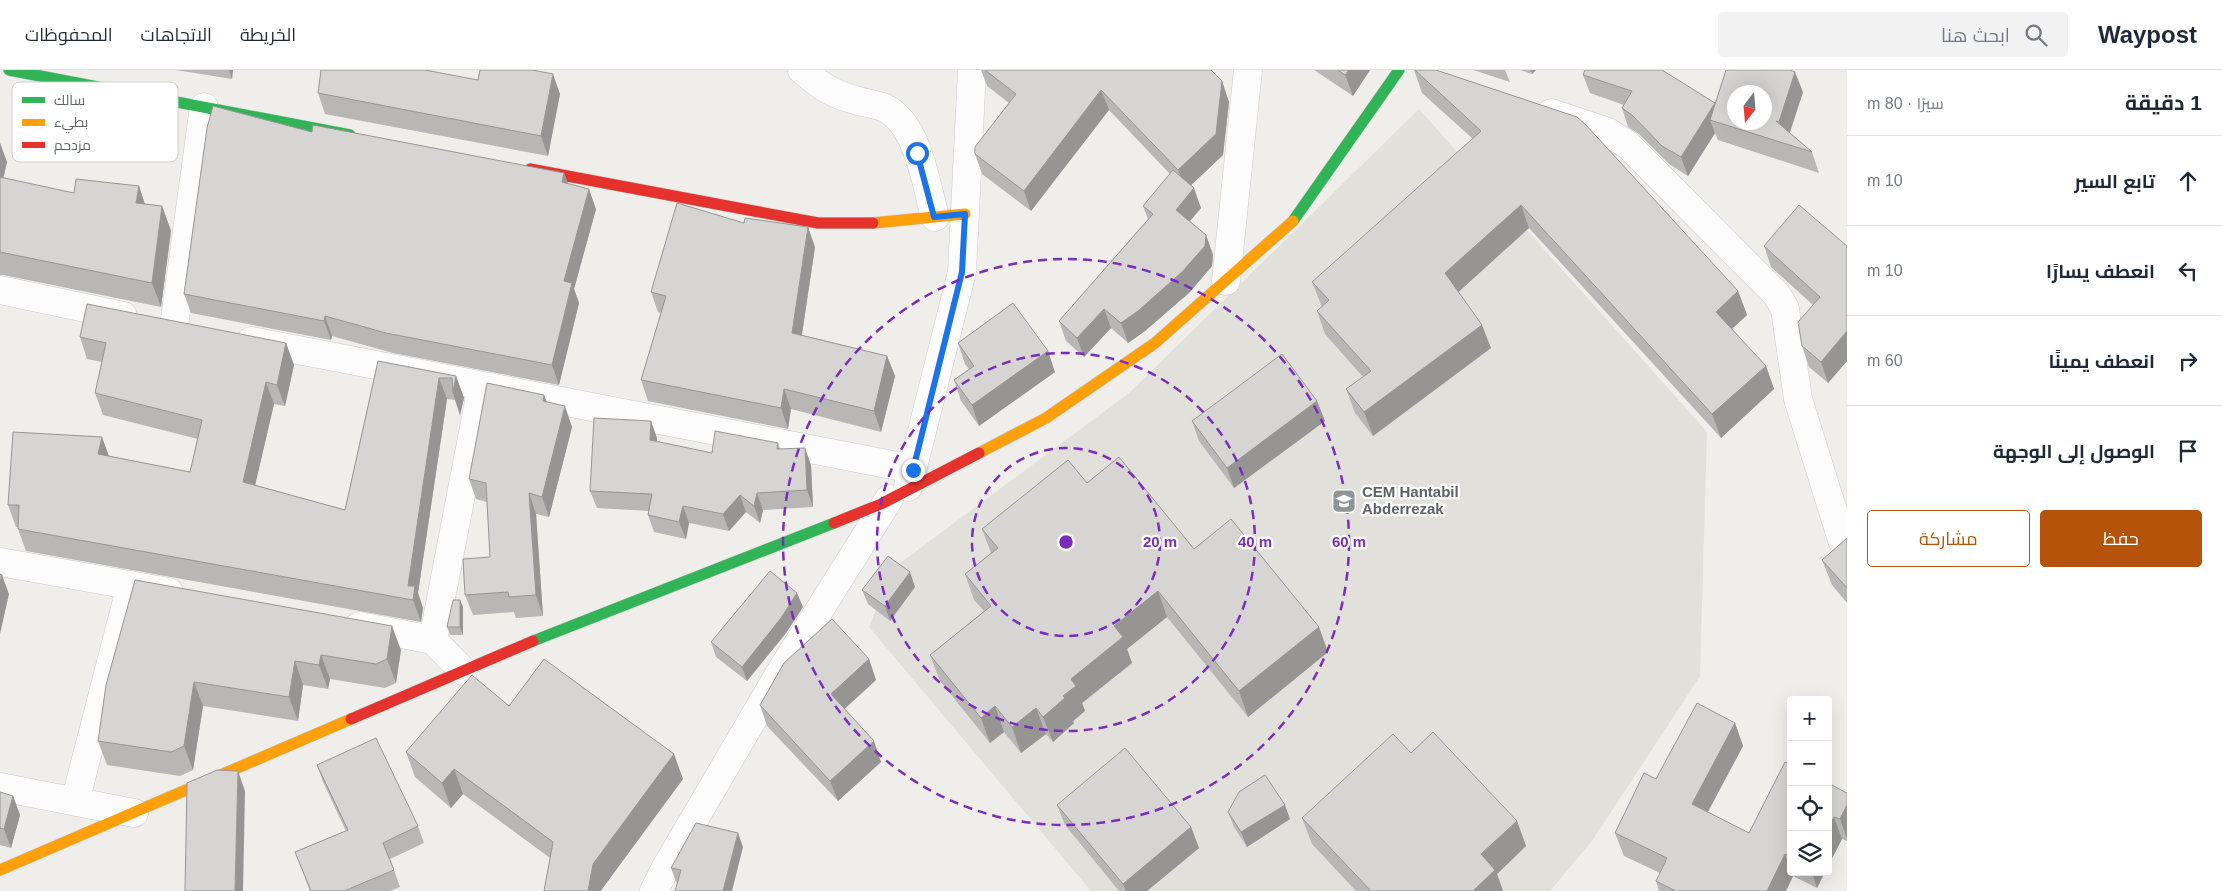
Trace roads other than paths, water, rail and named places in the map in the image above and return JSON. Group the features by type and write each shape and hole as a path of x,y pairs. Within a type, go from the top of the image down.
{"street":[{"path":"9,70 72,82"},
{"path":"802,70 819,86 844,97 885,108 906,126 917,153 934,217"},
{"path":"654,891 664,869 781,671 903,486 962,272 972,70"},
{"path":"1226,281 1248,70"},
{"path":"0,870 463,671 903,486 1046,418 1155,343 1291,224 1399,70"},
{"path":"178,102 360,136"},
{"path":"1525,104 1608,132 1628,145 1777,295 1785,309 1798,399 1843,543"},
{"path":"157,323 204,107"},
{"path":"516,166 818,223 871,223 965,214"},
{"path":"0,290 202,332"},
{"path":"232,337 482,386 903,486"},
{"path":"433,640 482,386"},
{"path":"0,562 190,596"},
{"path":"76,802 131,585"},
{"path":"336,622 433,640 463,671"},
{"path":"0,787 134,813"}],"place":[{"name":"CEM Hantabil Abderrezak","path":"1344,501"}]}
